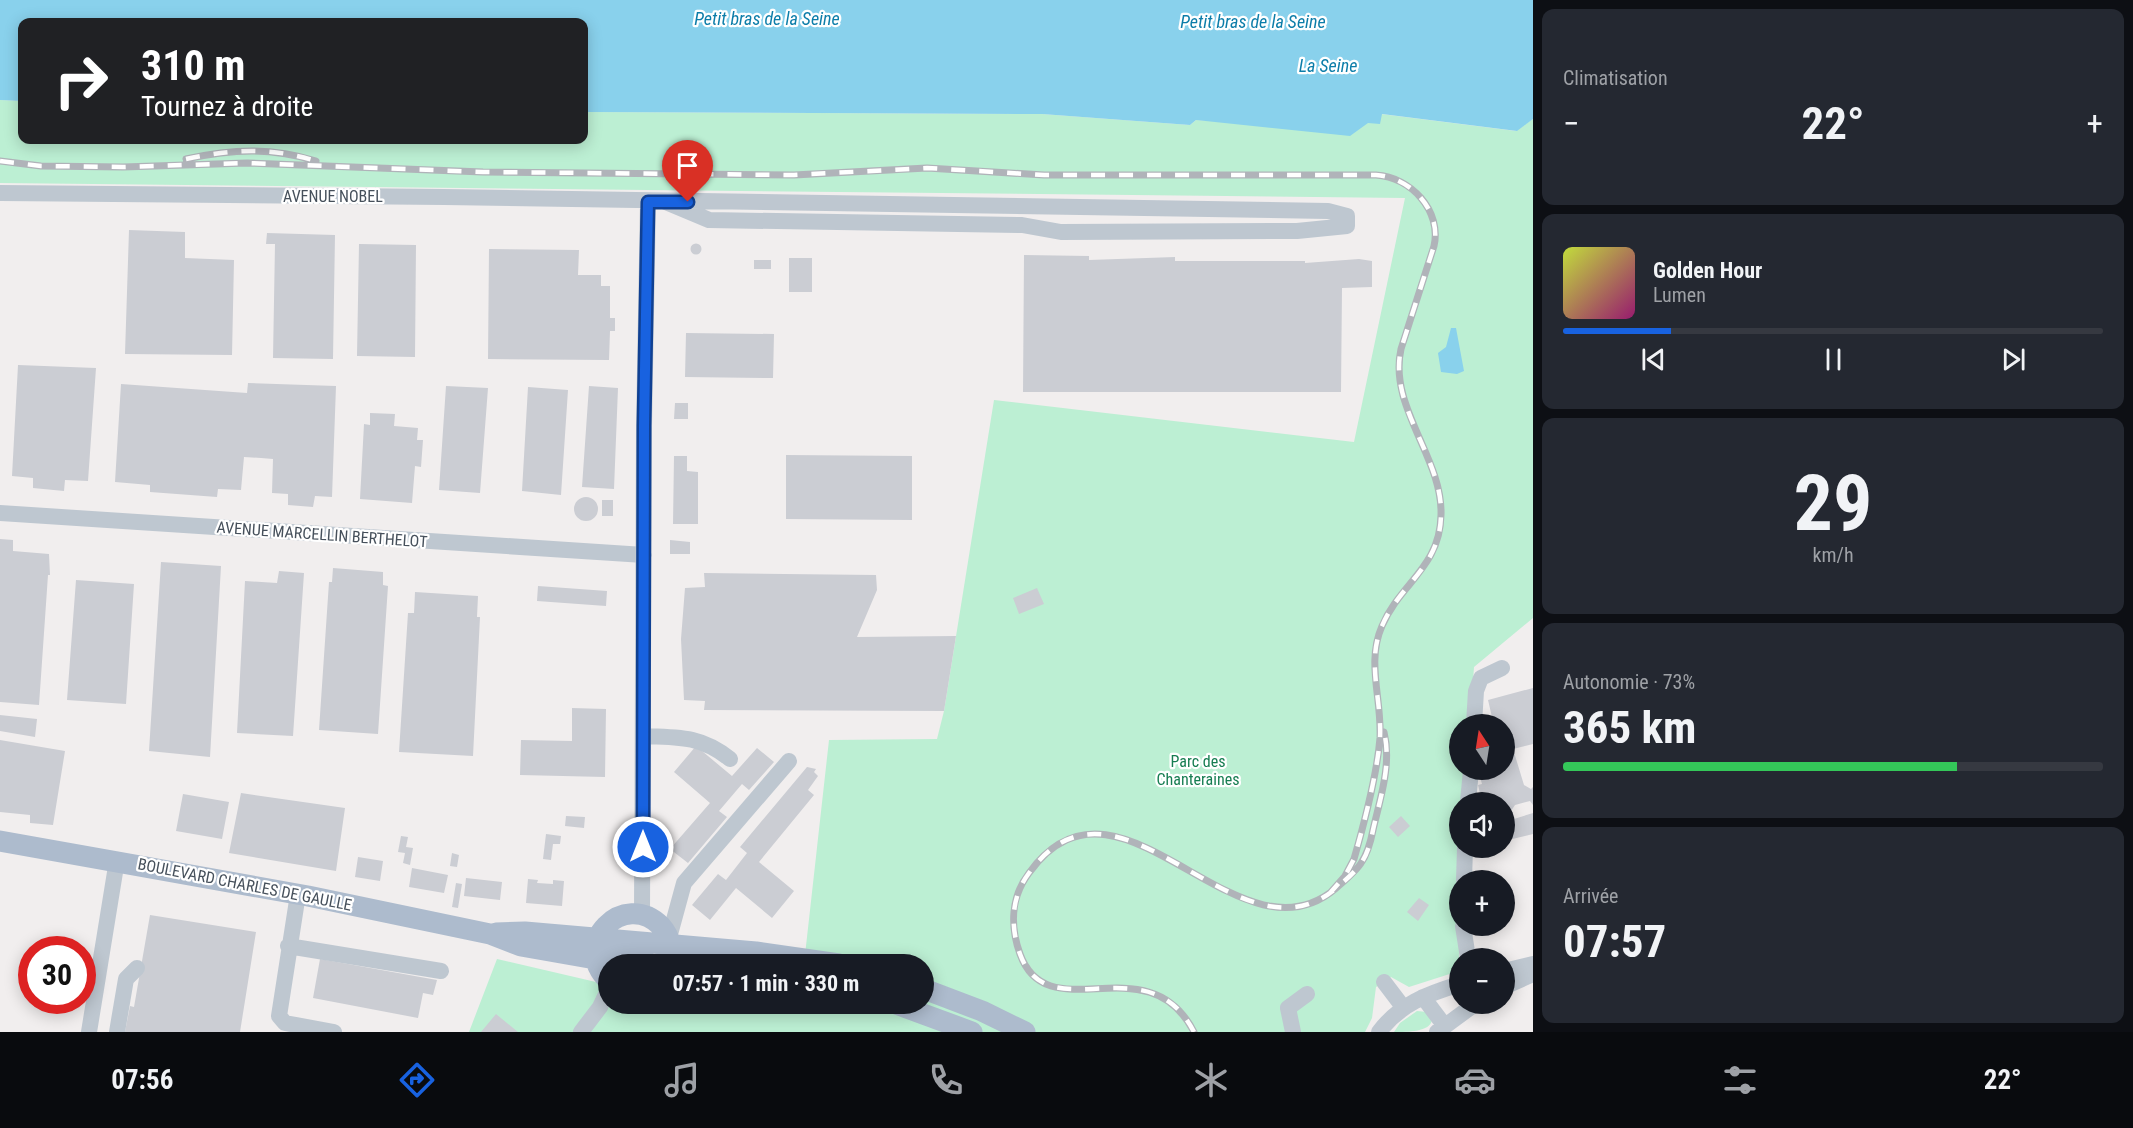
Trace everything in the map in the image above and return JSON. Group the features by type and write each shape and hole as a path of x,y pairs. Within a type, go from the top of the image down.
{"main road":[{"name":"BOULEVARD CHARLES DE GAULLE","path":"0,841 298,894 489,934 521,946 670,949 754,954"},
{"path":"598,954 596,949 611,921 622,916 642,914 655,921 670,949"},
{"name":"BOULEVARD CHARLES DE GAULLE","path":"596,949 614,954"},
{"path":"934,993 982,1011 1025,1032"},
{"path":"923,1014 972,1032"}],"street":[{"name":"AVENUE NOBEL","path":"0,193 456,197 648,202 666,202 1328,211 1347,216 1347,226 1297,231 1061,231 1022,225 709,220 666,202"},
{"path":"642,914 648,202"},
{"name":"AVENUE MARCELLIN BERTHELOT","path":"0,513 644,555"},
{"path":"1475,714 1476,691 1481,678 1502,668"},
{"path":"643,736 705,742 730,759"},
{"path":"670,949 684,883 789,761"},
{"path":"89,1032 117,860"},
{"path":"298,894 288,946 278,1024 285,1023 304,1029 334,1032"},
{"path":"288,946 441,971"},
{"path":"1515,968 1533,964"},
{"path":"117,1032 126,979 137,968"},
{"path":"1515,982 1533,974"},
{"path":"1384,982 1403,1007"},
{"path":"1380,1032 1403,1007 1449,988"},
{"path":"1293,1032 1288,1008 1307,994"},
{"path":"1423,997 1440,1029 1461,1014"},
{"path":"580,1032 598,1010"}],"green space":[{"name":"Parc des Chanteraines","path":"0,100 18,101 18,144 588,144 588,112 1042,114 1190,125 1196,120 1357,128 1381,114 1516,131 1533,119 1533,618 1474,667 1471,714 1449,714 1449,780 1466,780 1466,792 1449,792 1449,858 1460,858 1460,870 1449,870 1449,936 1459,936 1459,948 1449,948 1449,974 1409,987 1391,977 1376,987 1372,1018 1365,1032 469,1032 497,959 596,982 598,984 598,1014 934,1014 934,954 805,954 829,740 937,739 944,711 994,400 1354,442 1405,198 0,183"},
{"path":"1417,1011 1427,1012 1432,1020 1427,1027 1394,1032 1400,1023"}],"water":[{"name":"La Seine","path":"0,0 1533,0 1533,119 1517,131 1382,114 1380,124 1368,123 1350,136 1196,120 1190,125 1042,114 588,112 588,18 18,18 18,101 0,100"},
{"path":"1451,328 1456,328 1464,371 1457,374 1441,372 1438,353 1446,347"}],"building":[{"path":"129,230 185,232 185,258 234,260 232,355 125,354"},
{"path":"267,233 335,235 333,359 273,358 275,244 266,244"},
{"path":"696,243 702,249 696,255 690,249"},
{"path":"359,244 416,245 415,357 357,356"},
{"path":"489,249 579,250 578,275 601,275 601,286 610,286 610,318 615,318 615,331 610,331 609,360 488,359"},
{"path":"1024,255 1089,256 1089,260 1175,257 1175,261 1305,261 1305,263 1359,259 1372,261 1372,287 1342,288 1341,392 1023,392"},
{"path":"789,258 812,258 812,292 789,292"},
{"path":"754,260 771,260 771,269 754,269"},
{"path":"686,333 774,334 773,378 685,377"},
{"path":"18,365 96,368 88,481 65,480 64,491 33,488 33,478 12,476"},
{"path":"248,383 336,386 332,497 315,496 313,507 288,505 288,494 272,493 273,459 261,458 244,457 241,490 218,489 217,497 150,492 150,485 115,482 121,384 247,393"},
{"path":"446,386 488,388 480,493 439,490"},
{"path":"589,386 618,388 614,489 582,487"},
{"path":"528,387 568,390 561,495 522,491"},
{"path":"675,403 688,403 688,419 674,419"},
{"path":"370,413 395,414 394,426 418,428 417,440 423,440 421,467 415,466 412,503 360,499 364,424 370,425"},
{"path":"786,455 912,456 912,520 786,519"},
{"path":"674,456 687,456 687,471 698,472 698,524 673,524"},
{"path":"586,497 594,501 598,509 594,517 586,521 578,517 574,509 578,501"},
{"path":"602,500 613,500 613,516 602,516"},
{"path":"0,539 13,540 13,551 49,554 50,575 48,575 39,705 0,702"},
{"path":"670,540 690,542 690,554 670,554"},
{"path":"161,562 221,566 210,757 149,751"},
{"path":"333,568 383,572 383,585 388,586 378,734 319,730 329,582 332,582"},
{"path":"279,571 304,573 293,736 237,733 245,581 277,583"},
{"path":"704,573 876,575 877,590 857,637 956,636 944,711 704,710 705,701 684,700 681,639 685,588 705,587"},
{"path":"76,580 134,584 126,704 67,700"},
{"path":"538,586 607,591 606,606 537,601"},
{"path":"1037,588 1044,604 1019,614 1013,598"},
{"path":"415,592 478,596 477,617 480,617 473,756 399,752 408,613 414,613"},
{"path":"1533,688 1533,744 1515,748 1515,714 1491,714 1488,700"},
{"path":"572,708 606,709 605,777 520,775 521,740 572,741"},
{"path":"0,715 37,719 35,737 0,731"},
{"path":"0,740 65,751 53,825 30,823 30,815 0,812"},
{"path":"696,746 732,776 757,748 774,762 749,790 742,784 719,811 727,817 688,863 670,849 710,803 674,772"},
{"path":"1515,756 1524,785 1531,789 1533,787 1533,805 1530,801 1515,805 1515,792 1480,792 1478,785 1482,784 1481,780 1515,780"},
{"path":"807,767 816,769 814,772 818,776 808,790 814,795 759,862 794,891 772,918 736,888 710,920 692,905 718,874 726,880 747,853 740,847"},
{"path":"241,793 345,808 336,871 229,853"},
{"path":"183,794 229,802 222,839 176,831"},
{"path":"1533,813 1533,834 1515,838 1515,819"},
{"path":"566,816 585,817 584,828 565,826"},
{"path":"1401,816 1410,826 1398,837 1389,827"},
{"path":"546,834 561,836 560,844 553,844 551,860 543,859"},
{"path":"401,836 408,837 406,847 413,848 410,865 403,863 405,853 398,852"},
{"path":"452,853 459,855 457,867 450,866"},
{"path":"358,857 383,861 380,881 355,877"},
{"path":"412,868 448,875 444,893 409,887"},
{"path":"466,878 502,882 500,900 464,896"},
{"path":"528,879 538,880 537,883 553,884 553,880 564,881 562,906 526,903"},
{"path":"456,883 462,884 458,908 452,907"},
{"path":"1419,898 1429,905 1418,921 1407,912"},
{"path":"150,915 256,932 240,1032 125,1032 130,1006 134,1007"},
{"path":"320,959 437,980 433,995 423,993 418,1018 313,998"},
{"path":"496,1014 518,1032 481,1032"}],"railway":[{"path":"186,159 219,153 251,151 283,153 316,161"},
{"path":"0,161 41,166 123,167 247,163 483,172 794,175 927,168 1044,175 1376,175 1401,182 1421,198 1433,220 1435,233 1434,246 1401,349 1399,370 1408,412 1434,473 1441,515 1434,549 1427,562 1390,611 1377,640 1375,667 1380,738 1376,767 1354,859 1345,876 1330,893"},
{"path":"1194,1032 1174,1006 1151,993 1126,988 1075,989 1053,986 1034,976 1020,954 1015,933 1014,912 1023,882 1029,873 1064,841 1101,834 1140,845 1219,887 1258,904 1297,907 1335,889 1356,870 1365,857 1371,841 1386,769 1384,732"}],"route":[{"path":"643,847 644,426 648,202 688,202"}],"water label":[{"name":"Petit bras de la Seine","path":"767,19"},
{"name":"Petit bras de la Seine","path":"1253,22"}]}
